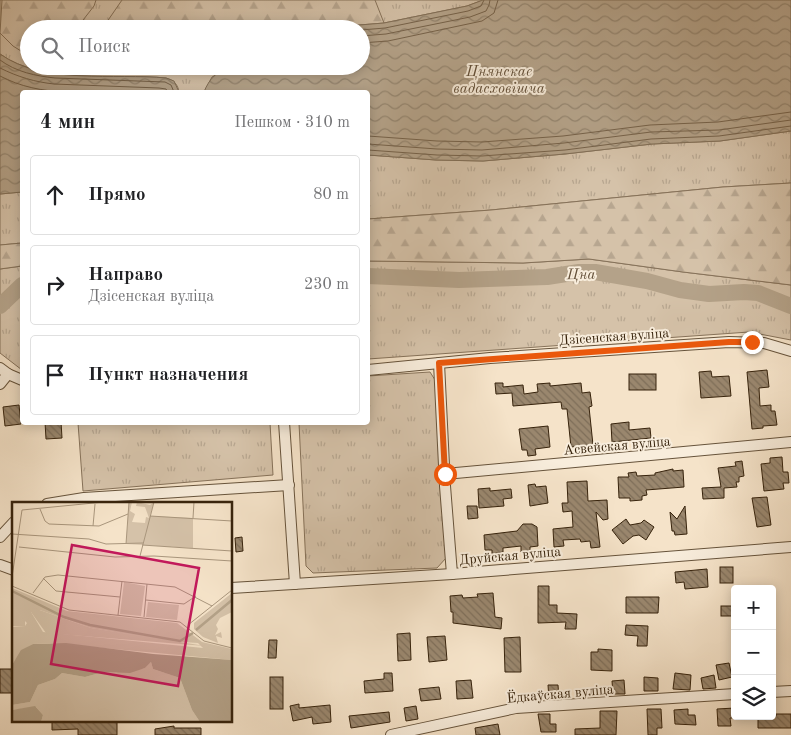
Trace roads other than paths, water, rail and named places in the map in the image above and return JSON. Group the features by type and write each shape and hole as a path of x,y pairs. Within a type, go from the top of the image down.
{"street":[{"name":"Дзісенская вуліца","path":"370,370 490,358 741,341 764,343 791,351"},
{"path":"439,363 452,574"},
{"path":"0,384 4,371 20,379"},
{"path":"284,425 295,584"},
{"name":"Асвейская вуліца","path":"445,474 791,442"},
{"path":"59,502 84,498 288,486"},
{"path":"0,537 12,524"},
{"name":"Друйская вуліца","path":"232,588 452,574 791,547"},
{"path":"0,565 12,569"},
{"path":"776,692 791,691"},
{"name":"Ёдкаўская вуліца","path":"390,735 516,708 731,694"}],"water":[{"name":"Цнянскае вадасховішча","path":"483,0 791,0 791,131 720,141 652,144 483,161 436,160 370,155 370,90 205,90 215,75 370,75 370,24 467,6"},
{"path":"0,54 20,65 20,75 146,77 166,78 174,81 178,90 20,90 20,192 0,194"}],"waterway":[{"name":"Цна","path":"370,276 459,280 547,277 579,272 595,272 647,281 680,290 709,294 758,293 791,306"},
{"name":"Цна","path":"0,306 20,287"}]}
